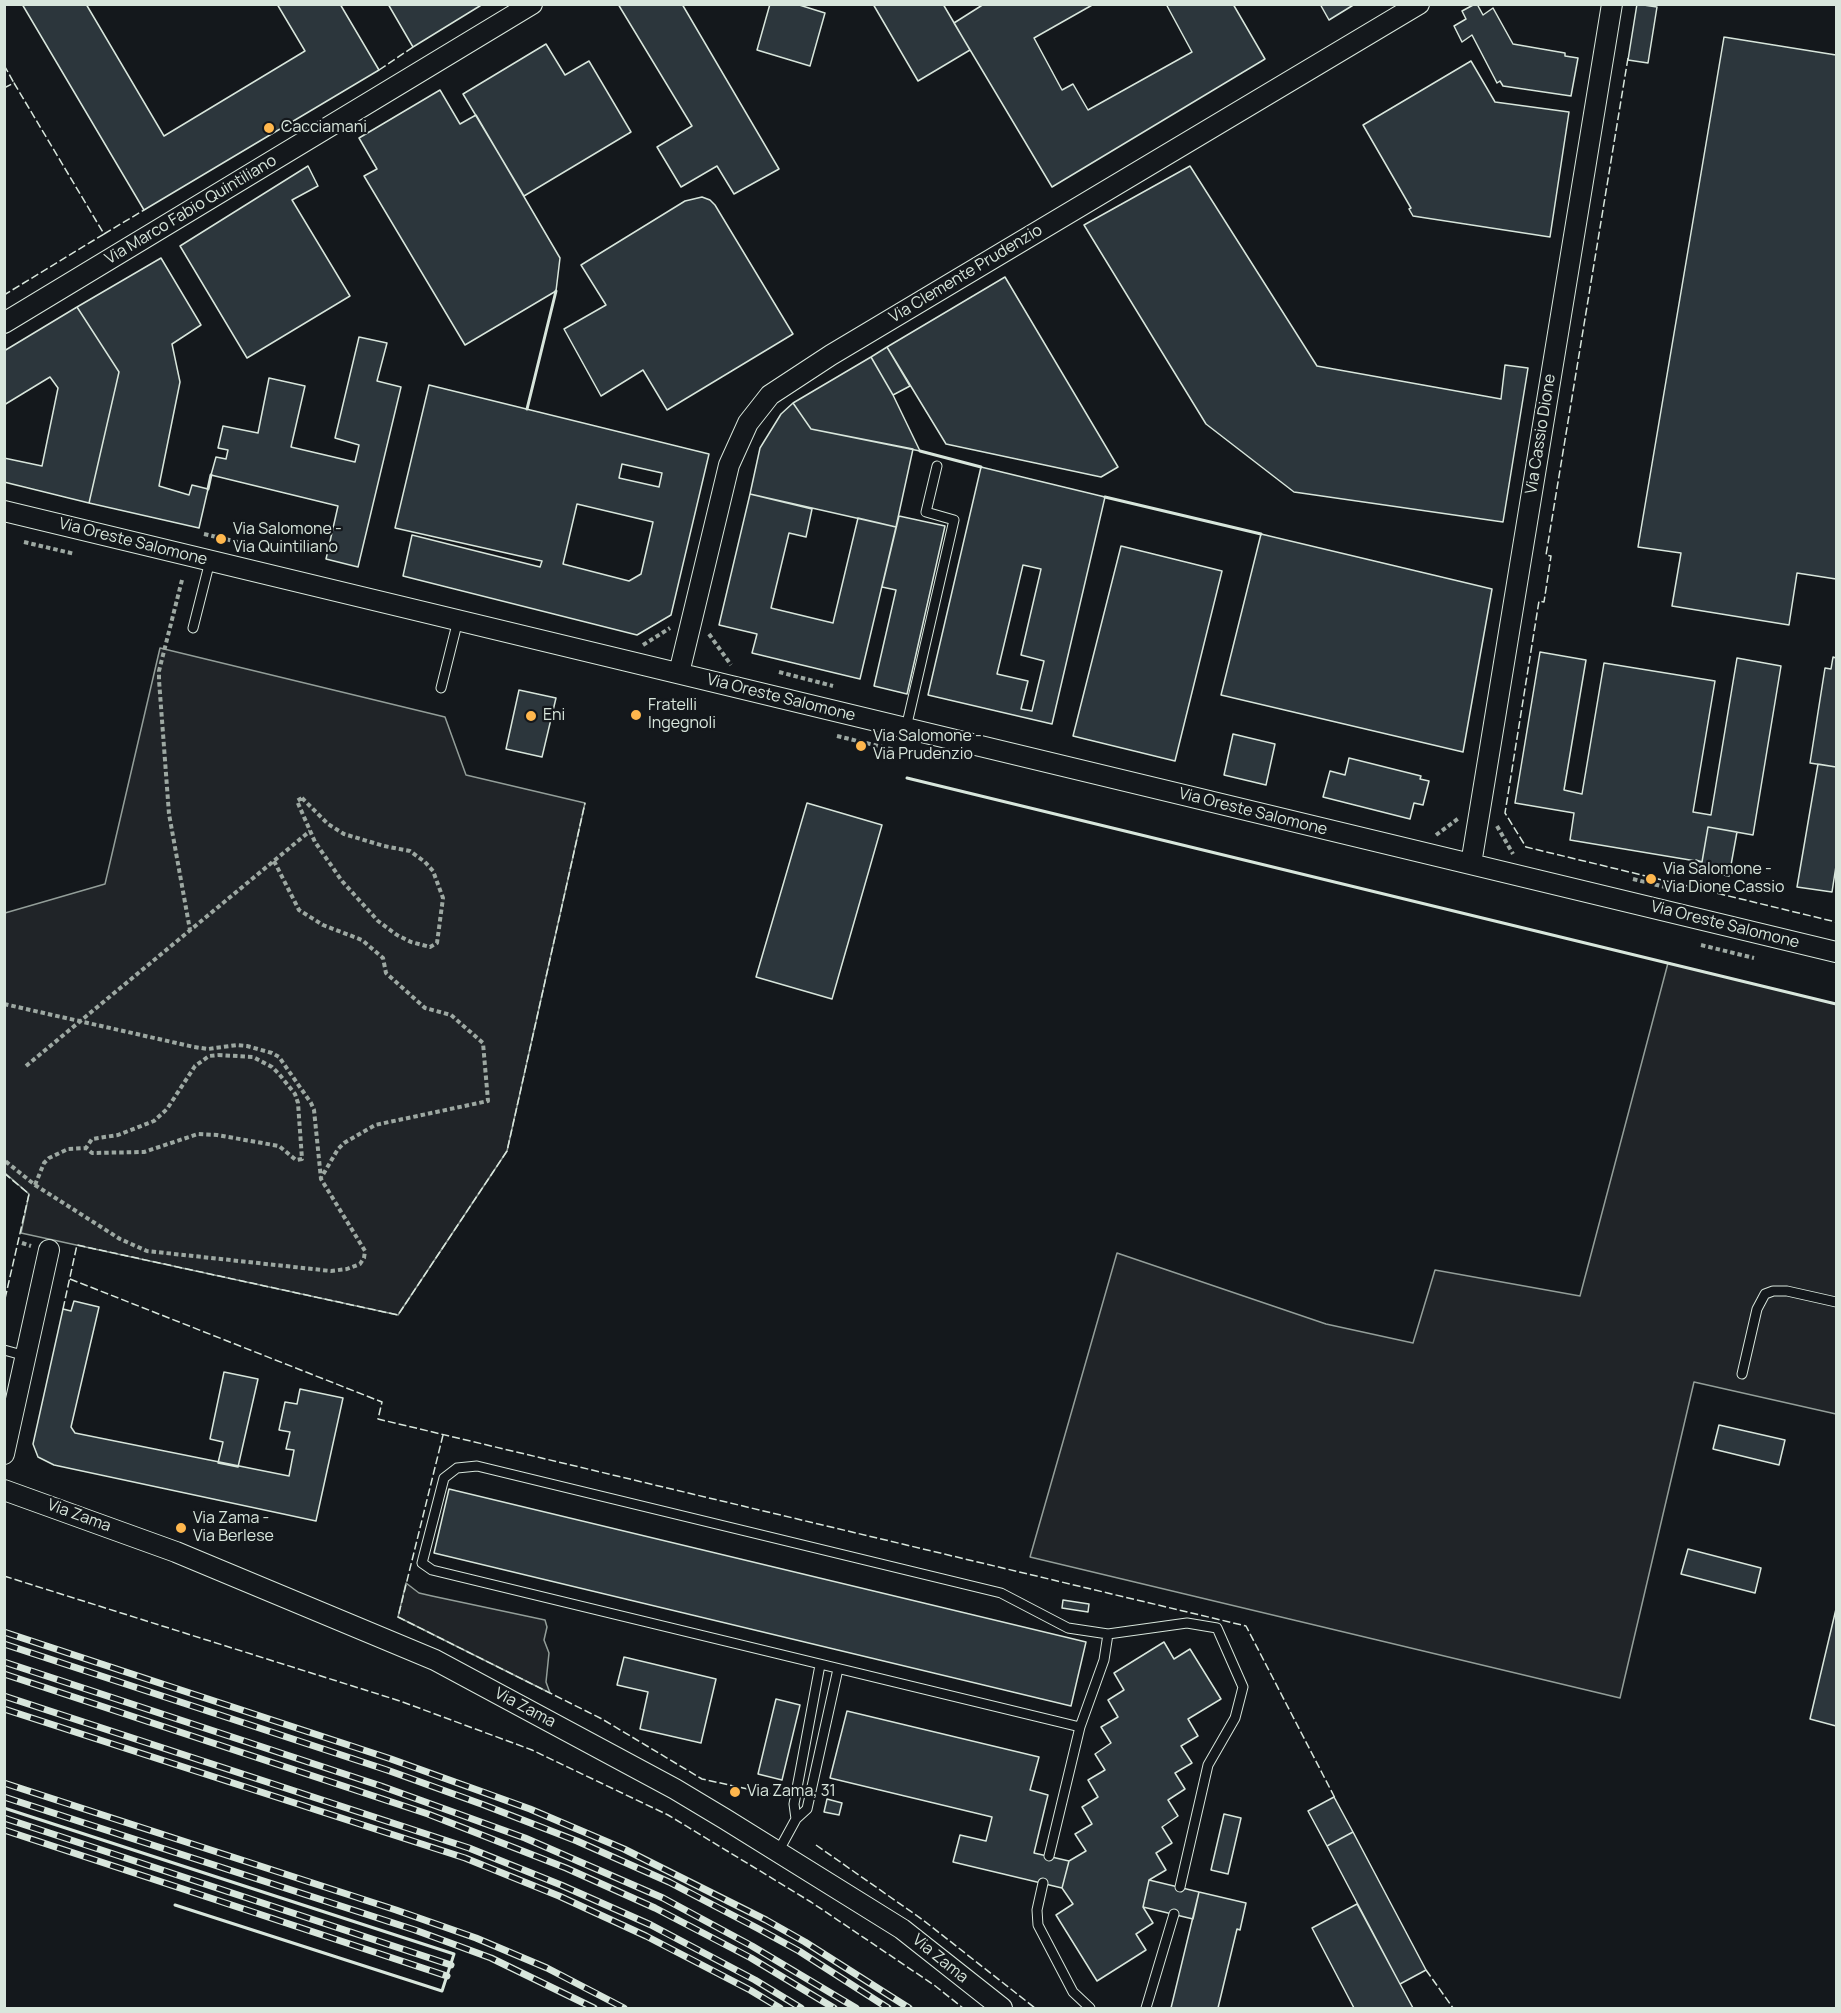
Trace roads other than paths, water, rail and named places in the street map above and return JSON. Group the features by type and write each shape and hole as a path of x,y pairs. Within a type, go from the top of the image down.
{"street":[{"name":"Via Marco Fabio Quintiliano","path":"4,323 532,4"},
{"name":"Via Clemente Prudenzio","path":"679,673 729,465 748,423 770,395 841,349 1419,4"},
{"name":"Via Cassio Dione","path":"1471,864 1612,4"},
{"name":"Via Oreste Salomone","path":"4,511 1836,952"},
{"path":"4,1454 49,1250"},
{"name":"Via Zama","path":"4,1490 176,1552 435,1660 675,1789 778,1852 902,1929 1002,2008"}],"lane":[{"path":"906,728 954,520 926,512 937,466"},
{"path":"193,628 210,561"},
{"path":"441,688 458,620"},
{"path":"1742,1374 1757,1309 1765,1294 1773,1291 1787,1291 1836,1302"},
{"path":"4,1350 26,1356"},
{"path":"1080,1727 432,1570 422,1563 444,1478 457,1468 477,1466 1001,1593 1068,1628 1108,1634 1187,1623 1217,1628 1243,1687 1235,1718 1208,1765 1180,1887"},
{"path":"1049,1856 1080,1727 1104,1660 1108,1634"},
{"path":"796,1819 794,1804 820,1665"},
{"path":"778,1852 796,1819 807,1809 838,1670"},
{"path":"1043,1883 1037,1910 1038,1925 1073,1992 1089,2008"},
{"path":"1146,2008 1173,1914"}],"railway":[{"path":"4,1632 391,1759 530,1809 624,1849 766,1920 909,2008"},
{"path":"4,1644 387,1770 577,1841 669,1882 757,1928 799,1951 888,2008"},
{"path":"4,1662 381,1786 525,1838 663,1898 752,1946 856,2008"},
{"path":"4,1674 428,1814 566,1868 655,1908 751,1958 834,2008"},
{"path":"4,1696 469,1848 651,1925 755,1980 801,2008"},
{"path":"4,1709 465,1858 559,1896 646,1936 780,2008"},
{"path":"4,1783 476,1938 547,1968 624,2008"},
{"path":"4,1797 415,1930 491,1958 594,2008"},
{"path":"4,1818 451,1965"},
{"path":"4,1830 447,1976"}],"place":[{"name":"Cacciamani","path":"269,128"},
{"name":"Via Salomone - Via Quintiliano","path":"221,539"},
{"name":"Fratelli Ingegnoli","path":"636,715"},
{"name":"Eni","path":"531,716"},
{"name":"Via Salomone - Via Prudenzio","path":"861,746"},
{"name":"Via Salomone - Via Dione Cassio","path":"1651,879"},
{"name":"Via Zama - Via Berlese","path":"181,1528"},
{"name":"Via Zama, 31","path":"735,1792"}]}
